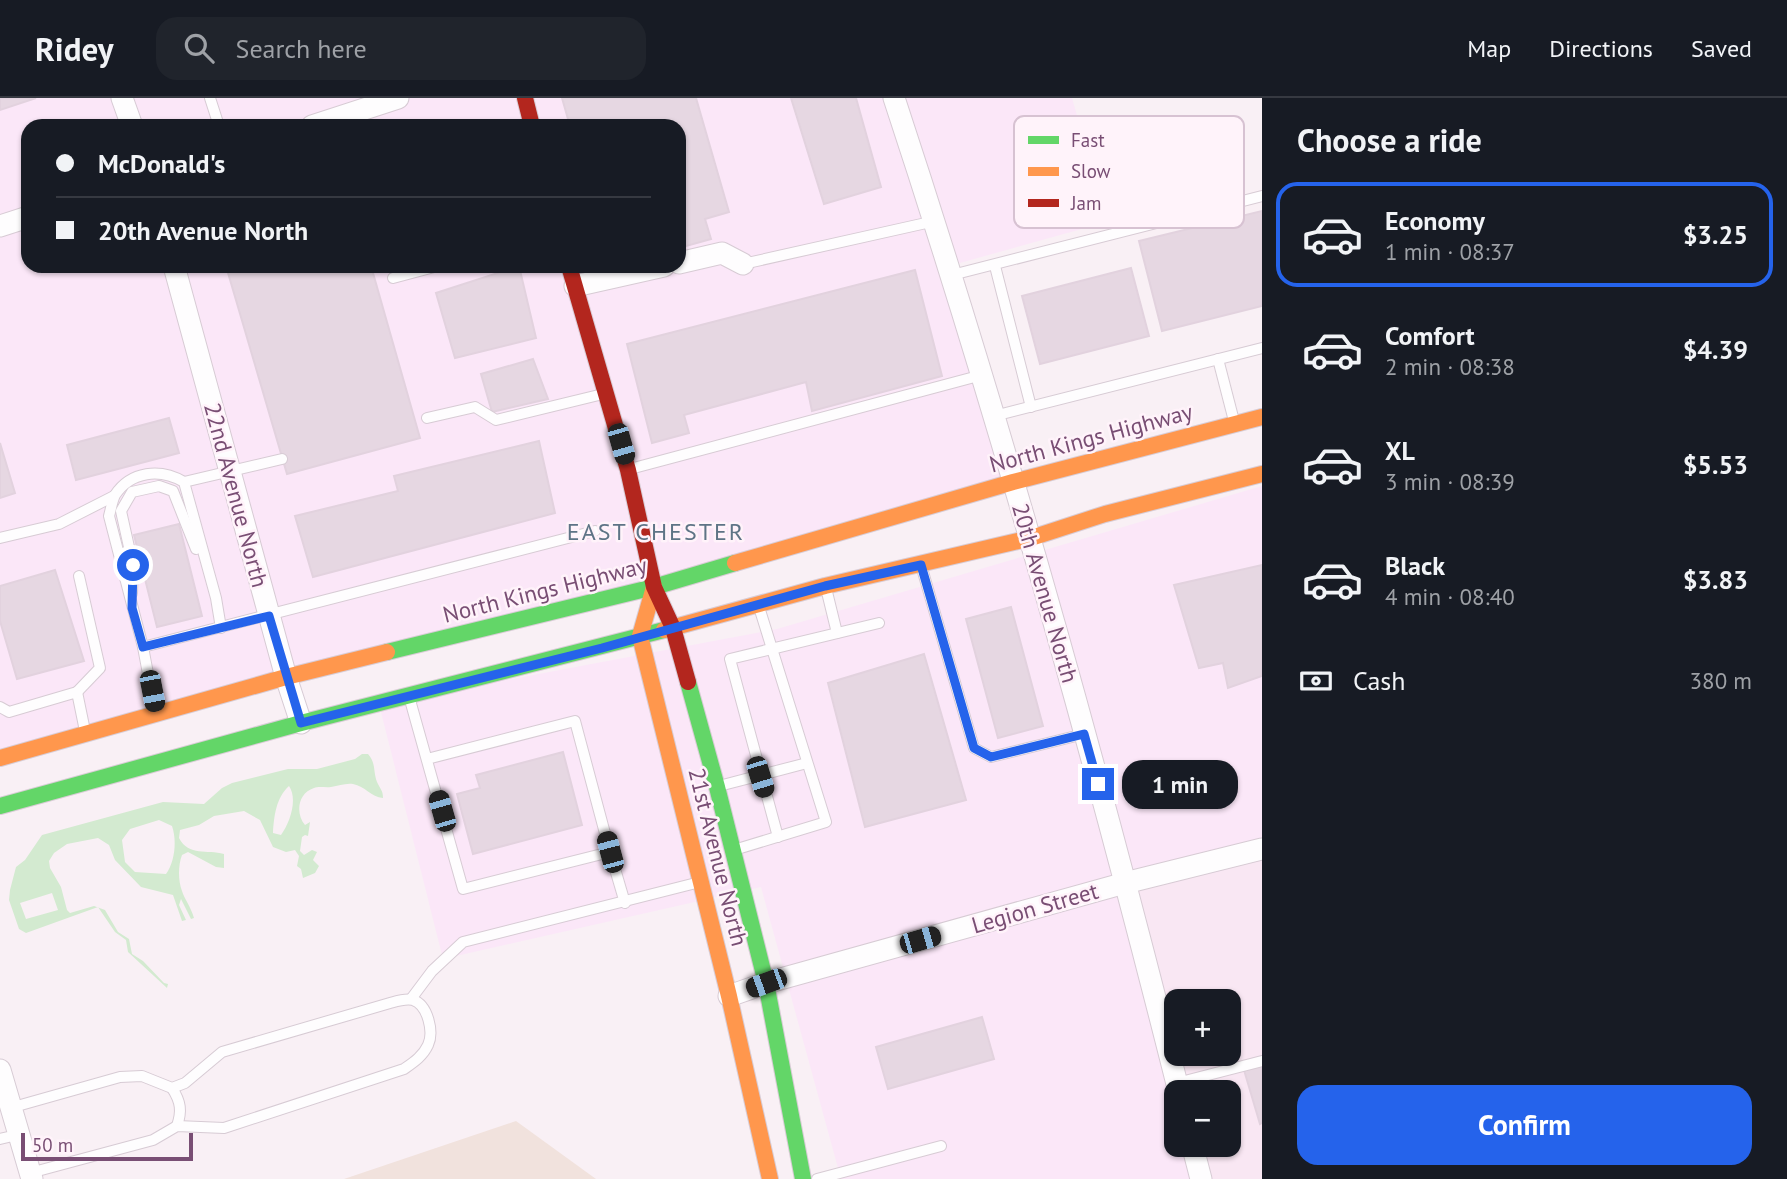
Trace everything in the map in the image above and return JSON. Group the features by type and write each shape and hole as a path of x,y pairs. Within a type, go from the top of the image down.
{"main road":[{"path":"525,98 530,119"},
{"name":"21st Avenue North","path":"572,276 628,470 654,587 673,628 717,787 766,983 803,1179"},
{"name":"North Kings Highway","path":"0,758 286,677 654,587 1013,482 1262,417"},
{"path":"0,806 301,723 673,628 825,586 1031,538 1105,514 1262,474"},
{"name":"21st Avenue North","path":"654,587 640,636 729,996 770,1179"}],"street":[{"path":"122,98 130,119"},
{"path":"334,119 398,98"},
{"name":"20th Avenue North","path":"894,98 952,275 1031,538 1176,1080"},
{"path":"0,226 21,219"},
{"path":"686,261 722,253 744,264"},
{"name":"22nd Avenue North","path":"176,273 269,616 301,723"},
{"path":"572,276 600,273"},
{"name":"Legion Street","path":"729,996 766,983 1125,883 1262,849"},
{"path":"0,1070 10,1108 9,1137 31,1176"},
{"path":"1195,1157 1201,1179"}],"lane":[{"path":"210,98 217,119"},
{"path":"1244,201 1262,196"},
{"path":"744,264 935,221"},
{"path":"952,275 1140,228"},
{"path":"995,266 1031,407"},
{"path":"393,278 412,273"},
{"path":"994,416 1262,348"},
{"path":"1218,359 1235,424"},
{"path":"628,470 982,375"},
{"path":"427,418 475,407 496,419 606,393"},
{"path":"184,482 282,459"},
{"path":"0,538 59,524 114,496 130,478 153,473 171,474 184,482 216,598 221,628"},
{"path":"132,608 133,565 121,511 132,492 159,486 173,491 216,598"},
{"path":"114,496 109,516 143,647 156,714"},
{"path":"143,647 595,531"},
{"path":"921,565 974,748 991,757 1084,734"},
{"path":"0,707 9,712 76,692 100,668 79,576"},
{"path":"825,586 837,633"},
{"path":"732,851 826,822 758,604"},
{"path":"778,836 730,659 879,623"},
{"path":"76,692 86,734"},
{"path":"409,697 463,889 610,852"},
{"path":"427,760 575,722 625,903"},
{"path":"717,787 807,763"},
{"path":"172,1088 185,1083 222,1052 411,999 432,971 463,942 700,882"},
{"path":"31,1176 153,1140 177,1126 224,1128 404,1069 420,1058 429,1043 426,1013 421,1004 411,999"},
{"path":"1203,1080 1262,1061"},
{"path":"10,1108 120,1077 142,1076 172,1088 178,1097 181,1111 177,1126"},
{"path":"817,1179 941,1146"}],"shaded area":[{"path":"0,98 1072,98 1077,116 1014,116 1014,228 1085,228 949,266 1013,482 0,758"},
{"path":"1262,486 1262,849 1126,883 1164,1042 1164,1066 1170,1066 1173,1080 1164,1080 1164,1157 1197,1157 1203,1179 841,1179 761,887 443,959 379,704 777,629"},
{"path":"362,754 371,757 383,798 350,784 314,788 301,799 300,815 305,825 310,822 308,836 302,837 300,851 304,855 312,850 317,852 313,860 319,866 315,873 303,878 301,869 297,866 299,856 295,850 286,852 273,847 260,820 244,811 214,816 199,825 180,830 179,838 188,848 224,854 224,868 216,867 188,852 182,855 180,883 194,918 191,919 181,899 179,905 186,920 182,921 173,895 141,887 115,860 109,845 98,838 67,844 54,853 49,861 61,887 67,910 70,913 97,907 26,933 19,929 9,900 10,890 16,867 25,860 42,835 163,802 204,804 232,783 288,769 317,769 355,759","holes":["289,786 293,797 292,811 281,835 273,833 275,814 278,802","159,820 172,826 174,851 166,874 135,872 125,862 122,840 130,829","52,893 58,910 26,919 20,903"]},
{"path":"1262,848 1262,1179 1202,1179 1196,1157 1241,1157 1241,1080 1176,1080 1172,1066 1241,1066 1241,989 1164,989 1164,1034 1125,883"},
{"path":"98,908 105,910 118,932 129,939 132,954 168,984 167,988 128,952 126,940 115,932"},
{"path":"516,1121 596,1179 344,1179"}],"building":[{"path":"0,98 36,98 0,110"},
{"path":"562,98 696,98 729,212 705,219 711,239 686,246 686,119 568,119"},
{"path":"791,98 856,98 881,187 824,204"},
{"path":"1262,211 1262,306 1162,331 1139,241 1192,228 1244,228 1244,215"},
{"path":"1131,268 1149,336 1040,364 1022,296"},
{"path":"915,270 942,376 812,411 806,382 684,415 689,433 652,443 627,344"},
{"path":"228,273 373,273 420,438 287,474"},
{"path":"497,273 521,273 536,338 455,358 436,293"},
{"path":"533,359 548,399 492,412 481,374"},
{"path":"169,418 179,453 76,480 67,445"},
{"path":"539,441 555,513 313,577 295,516 398,491 394,476"},
{"path":"0,443 15,493 0,498"},
{"path":"179,524 202,616 157,627 134,535"},
{"path":"1262,565 1262,676 1228,688 1223,663 1199,668 1174,585"},
{"path":"55,570 84,661 17,679 0,621 0,586"},
{"path":"1011,607 1043,726 998,738 966,619"},
{"path":"924,654 966,800 865,827 828,683"},
{"path":"563,752 582,825 473,854 457,794 480,788 476,775"},
{"path":"982,1017 994,1059 888,1089 876,1047"},
{"path":"1262,1065 1262,1123 1260,1124 1244,1070"}],"traffic: fast":[{"path":"387,652 654,587 735,563"},
{"path":"0,806 301,723 664,630"},
{"path":"688,682 766,983 803,1179"}],"traffic: slow":[{"path":"735,563 1013,482 1262,417"},
{"path":"664,630 825,586 1031,538 1105,514 1262,474"},
{"path":"654,587 640,636 729,996 770,1179"},
{"path":"0,758 286,677 387,652"}],"traffic: jam":[{"path":"525,98 530,119"},
{"path":"571,273 628,470 654,587 673,628 688,682"}],"district":[{"name":"EAST CHESTER","path":"656,532"}],"route":[{"path":"133,565 132,608 143,647 269,616 301,723 602,648 825,586 921,565 974,748 991,757 1084,734 1098,784"}]}
